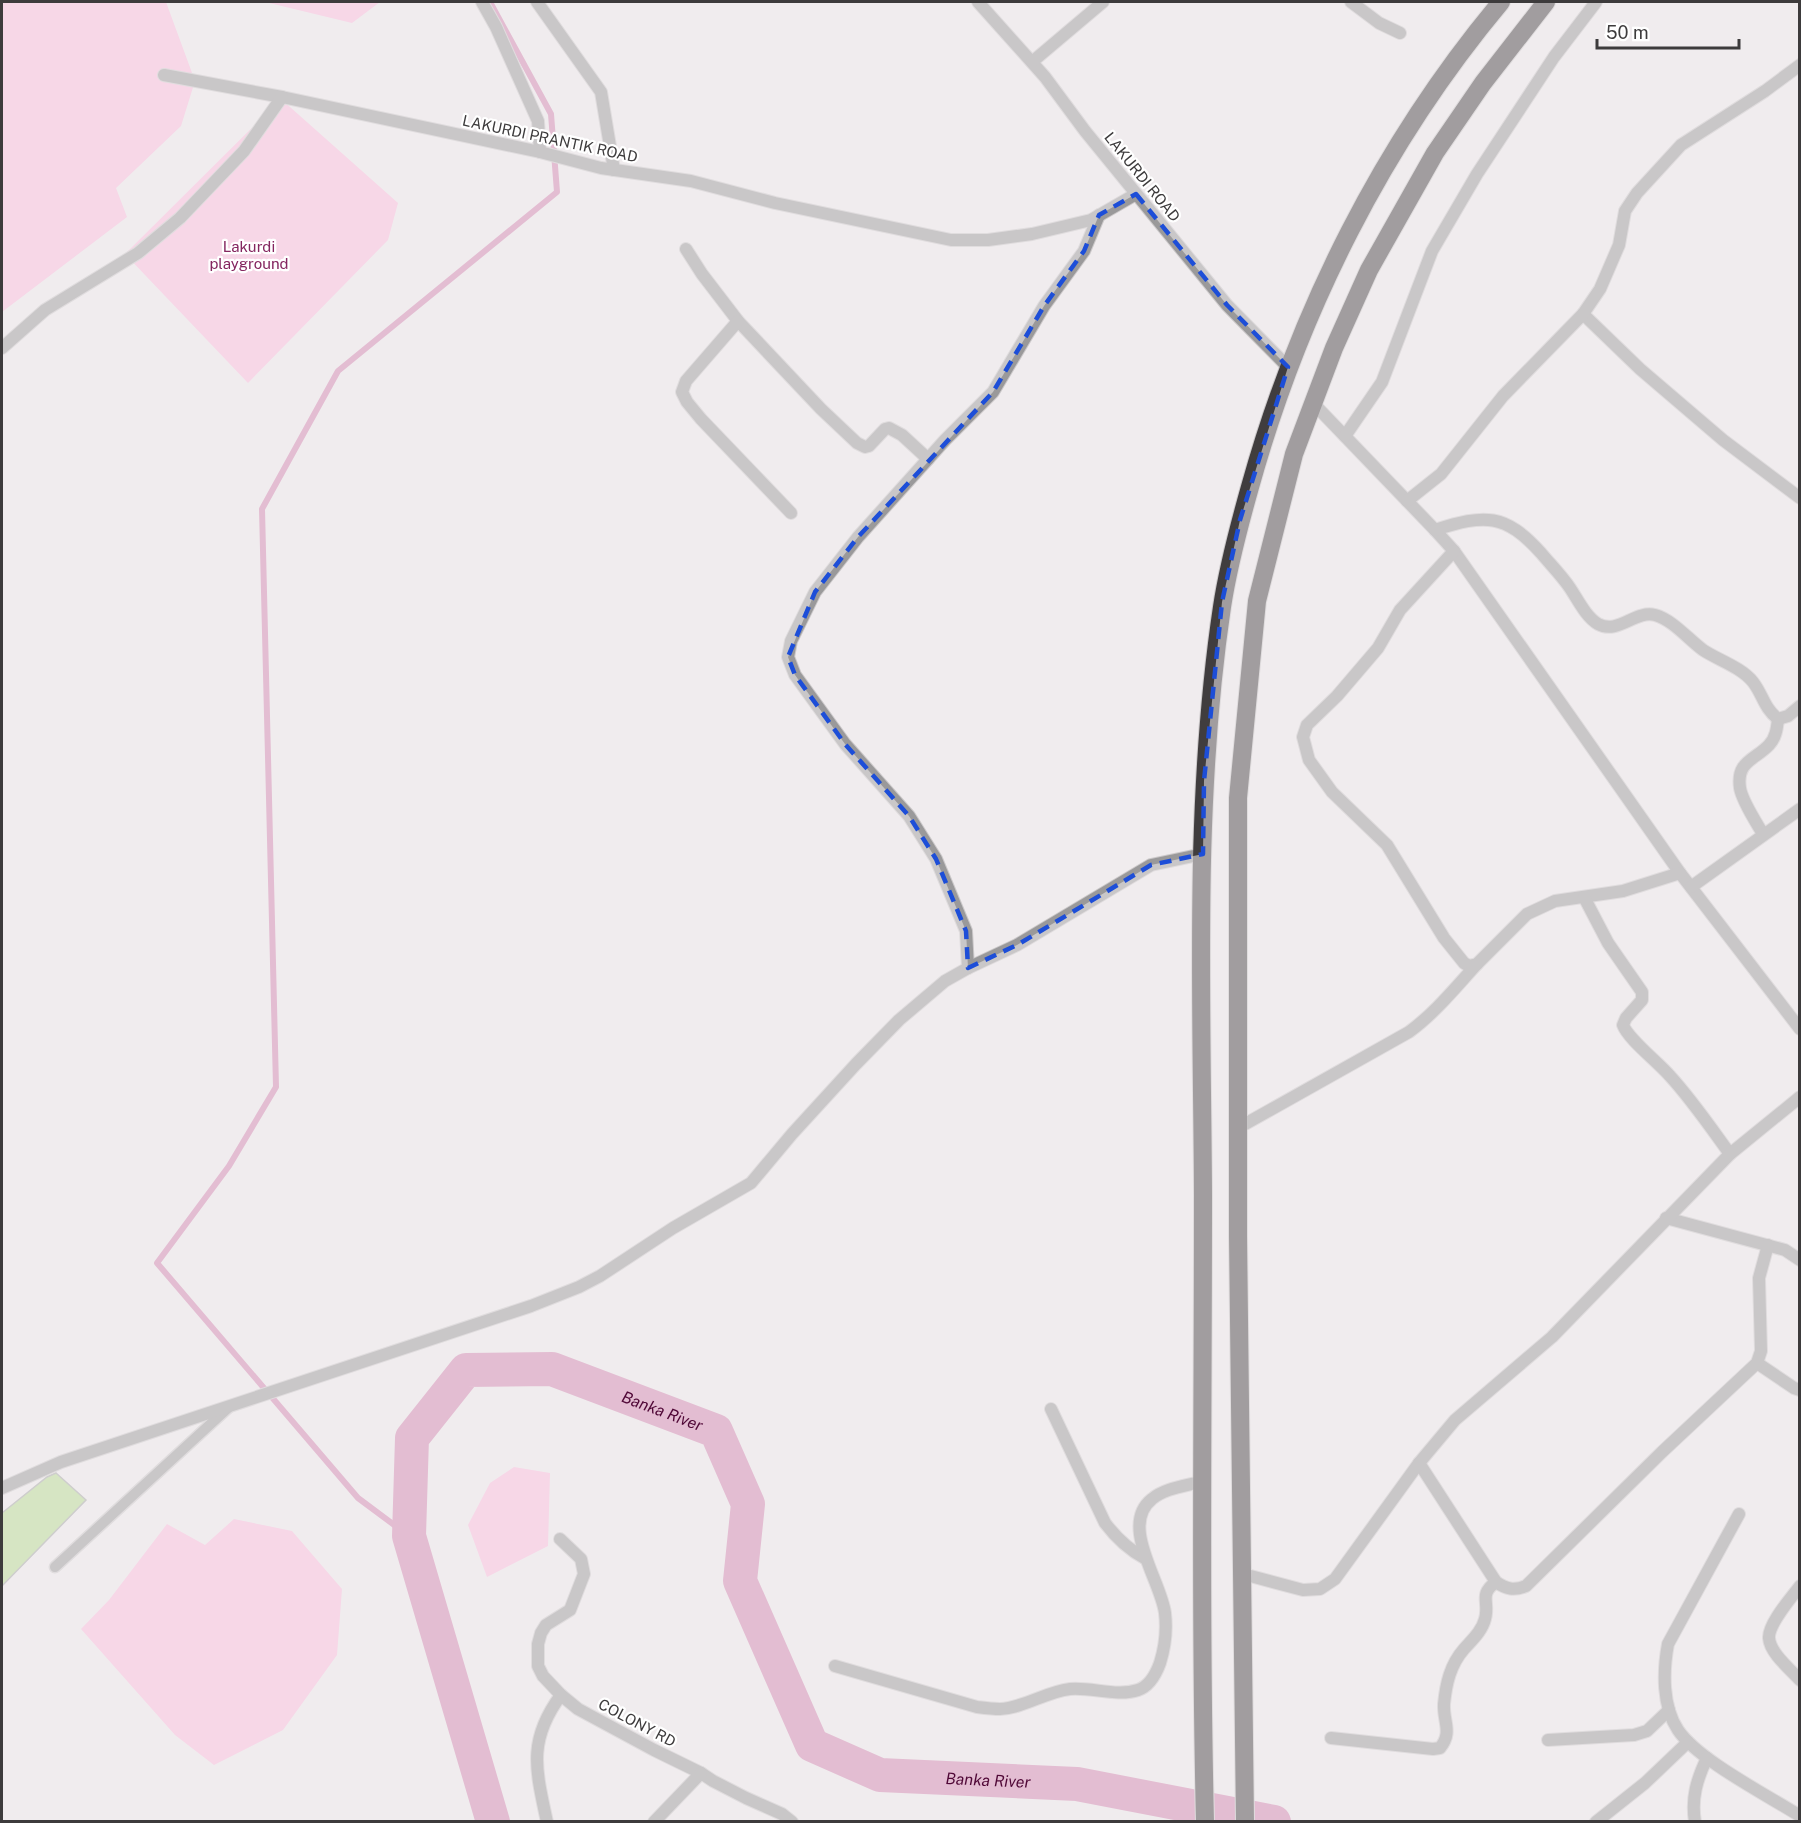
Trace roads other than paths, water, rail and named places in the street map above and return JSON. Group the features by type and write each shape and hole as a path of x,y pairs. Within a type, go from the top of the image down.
{"highway":[{"path":"1205,1821 1204,781 1222,602 1240,520 1262,443 1288,367 1310,313 1390,158 1457,59 1501,2"},
{"path":"1245,1821 1238,1128 1238,798 1257,601 1294,454 1334,348 1369,270 1435,153 1483,83 1546,2"}],"street":[{"path":"482,2 501,37 538,121 544,153"},
{"path":"537,2 601,92 614,170"},
{"name":"LAKURDI ROAD","path":"978,2 1032,62 1227,305 1288,367"},
{"path":"1032,62 1103,2"},
{"path":"1351,2 1379,23 1400,33"},
{"path":"1345,436 1382,382 1432,251 1477,174 1548,67 1596,2"},
{"path":"1407,501 1441,474 1503,396 1583,314 1600,290 1619,244 1625,211 1636,193 1681,145 1800,65"},
{"name":"LAKURDI PRANTIK ROAD","path":"164,75 282,97 544,153 583,164 691,181 775,203 951,240 988,240 1032,234 1091,220 1136,194"},
{"path":"2,348 45,310 138,253 180,218 244,151 282,97"},
{"path":"968,968 966,931 936,859 909,816 845,744 795,675 788,657 791,641 815,592 858,537 928,459 993,392 1044,306 1084,251 1099,215"},
{"path":"686,249 738,321 821,409 857,443 869,446 885,429 889,428 902,435 928,459"},
{"path":"1583,314 1640,369 1723,440 1800,498"},
{"path":"738,321 686,381 682,392 701,419 791,513"},
{"path":"1313,403 1454,551 1680,873 1800,1029"},
{"path":"1435,530 1463,521 1485,519 1505,522 1525,536 1565,581 1593,620 1601,626 1614,627 1641,615 1654,615 1666,621 1703,650 1751,680 1768,712 1778,719"},
{"path":"1454,551 1400,610 1378,648 1337,696 1307,725 1303,737 1309,760 1332,792 1387,845 1444,938 1464,963 1469,966 1477,964"},
{"path":"1778,719 1788,716 1800,706"},
{"path":"1763,834 1740,789 1741,772 1745,763 1770,745 1777,732 1778,719"},
{"path":"1691,887 1800,809"},
{"path":"2,1488 61,1462 531,1306 600,1276 673,1228 751,1183 792,1134 900,1020 945,981 1017,945 1151,865 1203,854"},
{"path":"1238,1128 1425,1021 1527,914 1555,901 1623,891 1680,873"},
{"path":"1584,897 1608,943 1642,992 1642,1000 1626,1018 1623,1025 1626,1034 1671,1077 1730,1154"},
{"path":"1243,1574 1303,1590 1320,1589 1335,1579 1419,1463 1455,1420 1552,1337 1730,1154 1800,1097"},
{"path":"1666,1218 1785,1250 1800,1260"},
{"path":"1419,1463 1496,1582 1505,1588 1516,1590 1526,1586 1662,1452 1757,1363 1761,1351 1759,1278 1768,1245"},
{"path":"1757,1363 1800,1390"},
{"path":"1051,1408 1105,1523 1131,1551 1146,1559"},
{"path":"835,1666 977,1707 1001,1709 1022,1704 1049,1693 1071,1689 1119,1692 1138,1690 1151,1681 1158,1670 1165,1647 1165,1614 1138,1530 1141,1513 1150,1500 1163,1492 1203,1481"},
{"path":"1739,1514 1668,1644 1664,1668 1669,1710 1677,1729 1707,1758 1800,1816"},
{"name":"COLONY RD","path":"560,1539 581,1559 584,1567 582,1581 570,1610 546,1625 538,1644 538,1666 543,1676 578,1709 792,1821"},
{"path":"1331,1738 1440,1748 1447,1740 1445,1699 1452,1666 1485,1621 1487,1611 1485,1594 1496,1582"},
{"path":"1800,1586 1771,1628 1769,1640 1775,1652 1800,1680"},
{"path":"547,1821 540,1788 536,1749 549,1713 561,1695"},
{"path":"1548,1740 1634,1735 1647,1731 1658,1723 1669,1710"},
{"path":"1596,1821 1645,1783 1688,1742"},
{"path":"1695,1821 1693,1808 1696,1783 1707,1758"},
{"path":"654,1821 701,1773"}],"lane":[{"path":"55,1567 228,1408"}],"waterway":[{"path":"409,1536 358,1498 157,1263 229,1166 276,1087 262,509 338,371 557,192 551,114 490,2"},
{"name":"Banka River","path":"493,1822 409,1536 412,1438 466,1370 552,1369 716,1431 748,1504 740,1581 812,1745 880,1775 1077,1784 1274,1822"}],"park label":[{"name":"Lakurdi playground","path":"249,256"}]}
